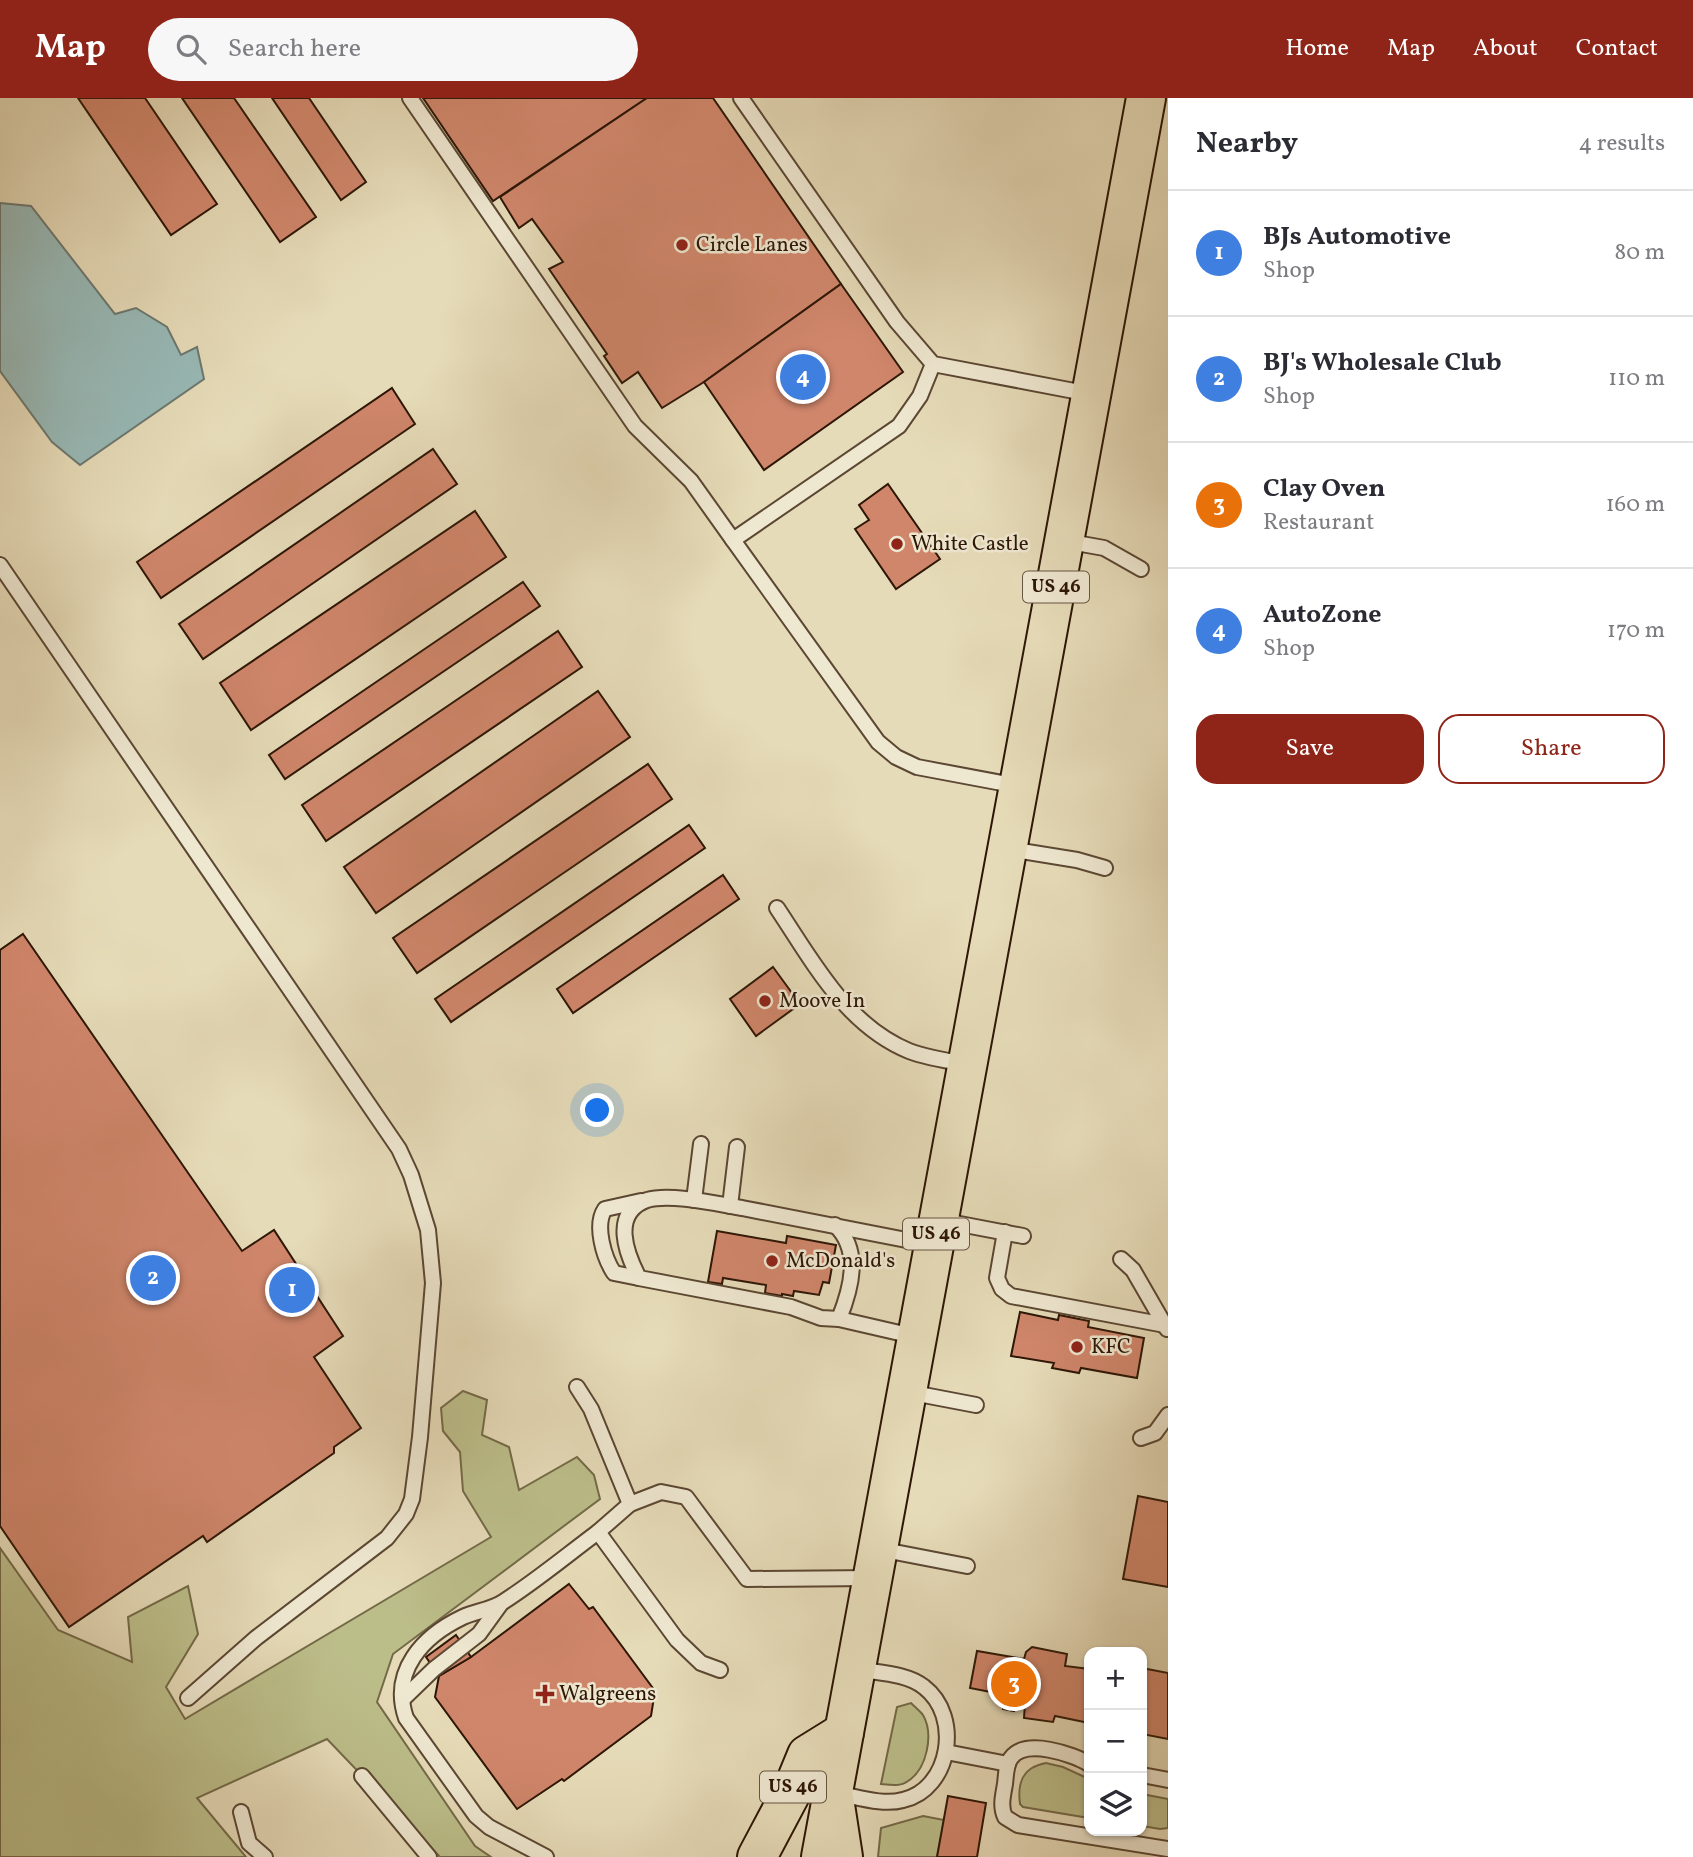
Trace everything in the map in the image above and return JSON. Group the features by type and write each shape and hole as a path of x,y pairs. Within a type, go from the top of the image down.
{"main road":[{"name":"US 46","path":"821,1857 1146,98"},
{"name":"US 46","path":"757,1857 793,1789 807,1755 844,1732"},
{"path":"833,1792 843,1857"}],"lane":[{"path":"410,98 635,426 691,481 878,743 917,767 1019,786"},
{"path":"741,98 897,322 933,365 1091,395"},
{"path":"733,540 899,426 920,396 933,365"},
{"path":"1065,541 1104,548 1141,569"},
{"path":"0,565 399,1149 411,1175 429,1230 433,1283 429,1333 420,1437 412,1499 406,1514 387,1538 256,1638 188,1698"},
{"path":"1008,849 1077,860 1105,868"},
{"path":"777,908 830,988 863,1022 881,1036 912,1052 968,1065"},
{"path":"694,1200 701,1144"},
{"path":"730,1206 737,1147"},
{"path":"917,1337 839,1319 821,1318 792,1307 622,1276 614,1272 609,1264 600,1222 605,1209 645,1201 694,1200 835,1225 936,1232 1005,1232 1023,1236"},
{"path":"639,1278 625,1244 624,1223 630,1211 645,1201"},
{"path":"835,1225 847,1240 851,1256 851,1289 839,1319"},
{"path":"1005,1232 998,1284 1006,1294 1167,1328"},
{"path":"1121,1259 1133,1270 1167,1328"},
{"path":"577,1387 590,1409 630,1504"},
{"path":"906,1392 976,1405"},
{"path":"1141,1438 1155,1433 1168,1415"},
{"path":"546,1857 489,1827 476,1816 406,1718 402,1699 407,1667 413,1654 462,1618 501,1604 598,1532 630,1504 661,1492 686,1497 747,1579 875,1563 967,1566"},
{"path":"598,1532 677,1640 701,1663 720,1670"},
{"path":"402,1699 434,1669 479,1634 501,1604"},
{"path":"833,1792 883,1801 911,1798 922,1792 936,1777 946,1752 944,1714 940,1704 924,1686 905,1678 856,1668"},
{"path":"1084,1760 1033,1748 1015,1753 1008,1764 1002,1811 1011,1822 1168,1849"},
{"path":"946,1752 1008,1764"},
{"path":"362,1776 429,1857"},
{"path":"1147,1776 1168,1780"},
{"path":"241,1812 249,1843 265,1857"}],"green space":[{"path":"463,1391 487,1400 482,1435 509,1447 519,1490 577,1457 594,1475 600,1499 393,1654 377,1702 475,1846 491,1857 440,1857 327,1739 197,1798 246,1857 0,1857 0,1548 58,1630 132,1662 128,1617 188,1586 198,1634 166,1687 185,1719 491,1537 463,1491 460,1452 443,1431 441,1408"},
{"path":"911,1703 923,1715 926,1723 928,1741 924,1760 915,1775 905,1783 881,1784 897,1707"},
{"path":"1046,1763 1063,1767 1084,1777 1084,1817 1023,1807 1020,1804 1023,1777 1038,1765"},
{"path":"1147,1795 1168,1799 1168,1828 1147,1827"},
{"path":"923,1816 944,1820 937,1857 878,1857 881,1828"}],"water":[{"path":"0,203 31,206 115,314 136,308 167,327 181,355 197,347 204,379 80,465 52,442 0,371"}],"building":[{"path":"78,98 145,98 217,204 171,235"},
{"path":"182,98 234,98 316,217 280,242"},
{"path":"272,98 309,98 366,182 341,200"},
{"path":"423,98 647,98 493,201"},
{"name":"Circle Lanes","path":"647,98 713,98 841,284 704,382 662,408 638,372 622,383 604,356 607,354 549,269 563,262 532,219 519,228 500,197"},
{"path":"841,284 903,372 764,470 704,382"},
{"path":"392,388 415,424 161,598 137,562"},
{"path":"433,449 457,484 203,659 179,624"},
{"name":"White Castle","path":"888,484 940,559 896,589 855,529 869,520 859,505"},
{"path":"475,511 506,557 251,730 220,683"},
{"path":"523,582 540,606 285,779 269,755"},
{"path":"558,631 582,667 326,841 302,805"},
{"path":"598,691 630,737 376,913 344,867"},
{"path":"648,764 672,799 417,973 393,938"},
{"path":"689,825 705,848 451,1022 435,999"},
{"path":"723,875 739,899 573,1013 557,989"},
{"path":"23,934 242,1251 274,1230 343,1336 314,1357 361,1428 334,1447 334,1453 207,1542 203,1536 69,1627 0,1526 0,950"},
{"name":"Moove In","path":"773,967 800,1004 756,1036 730,999"},
{"name":"McDonald's","path":"717,1231 786,1243 787,1236 836,1245 829,1283 823,1282 819,1295 794,1291 793,1296 782,1296 765,1293 766,1285 723,1278 722,1284 708,1282"},
{"name":"KFC","path":"1020,1312 1058,1320 1059,1315 1089,1321 1088,1327 1144,1338 1137,1378 1081,1368 1079,1373 1052,1368 1054,1363 1011,1356"},
{"path":"1138,1496 1168,1502 1168,1587 1123,1579"},
{"name":"Walgreens","path":"569,1584 589,1609 593,1607 655,1691 651,1716 564,1781 562,1779 517,1809 435,1697 439,1676 471,1657"},
{"path":"456,1635 471,1657 439,1676 426,1657"},
{"path":"1032,1647 1067,1654 1065,1666 1084,1668 1084,1722 1055,1716 1053,1722 1024,1718 1025,1704 1016,1702 1014,1711 1003,1709 1006,1695 970,1688 977,1651 1024,1659 1026,1652"},
{"path":"1147,1669 1168,1673 1168,1739 1147,1735"},
{"path":"948,1796 986,1803 977,1857 937,1857"}],"place":[{"name":"Circle Lanes","path":"682,245"},
{"name":"AutoZone","path":"803,377"},
{"name":"White Castle","path":"897,544"},
{"name":"Moove In","path":"765,1001"},
{"name":"McDonald's","path":"772,1261"},
{"name":"BJ's Wholesale Club","path":"153,1278"},
{"name":"BJs Automotive","path":"292,1290"},
{"name":"KFC","path":"1077,1347"},
{"name":"Clay Oven","path":"1014,1684"},
{"name":"Walgreens","path":"545,1694"}]}
